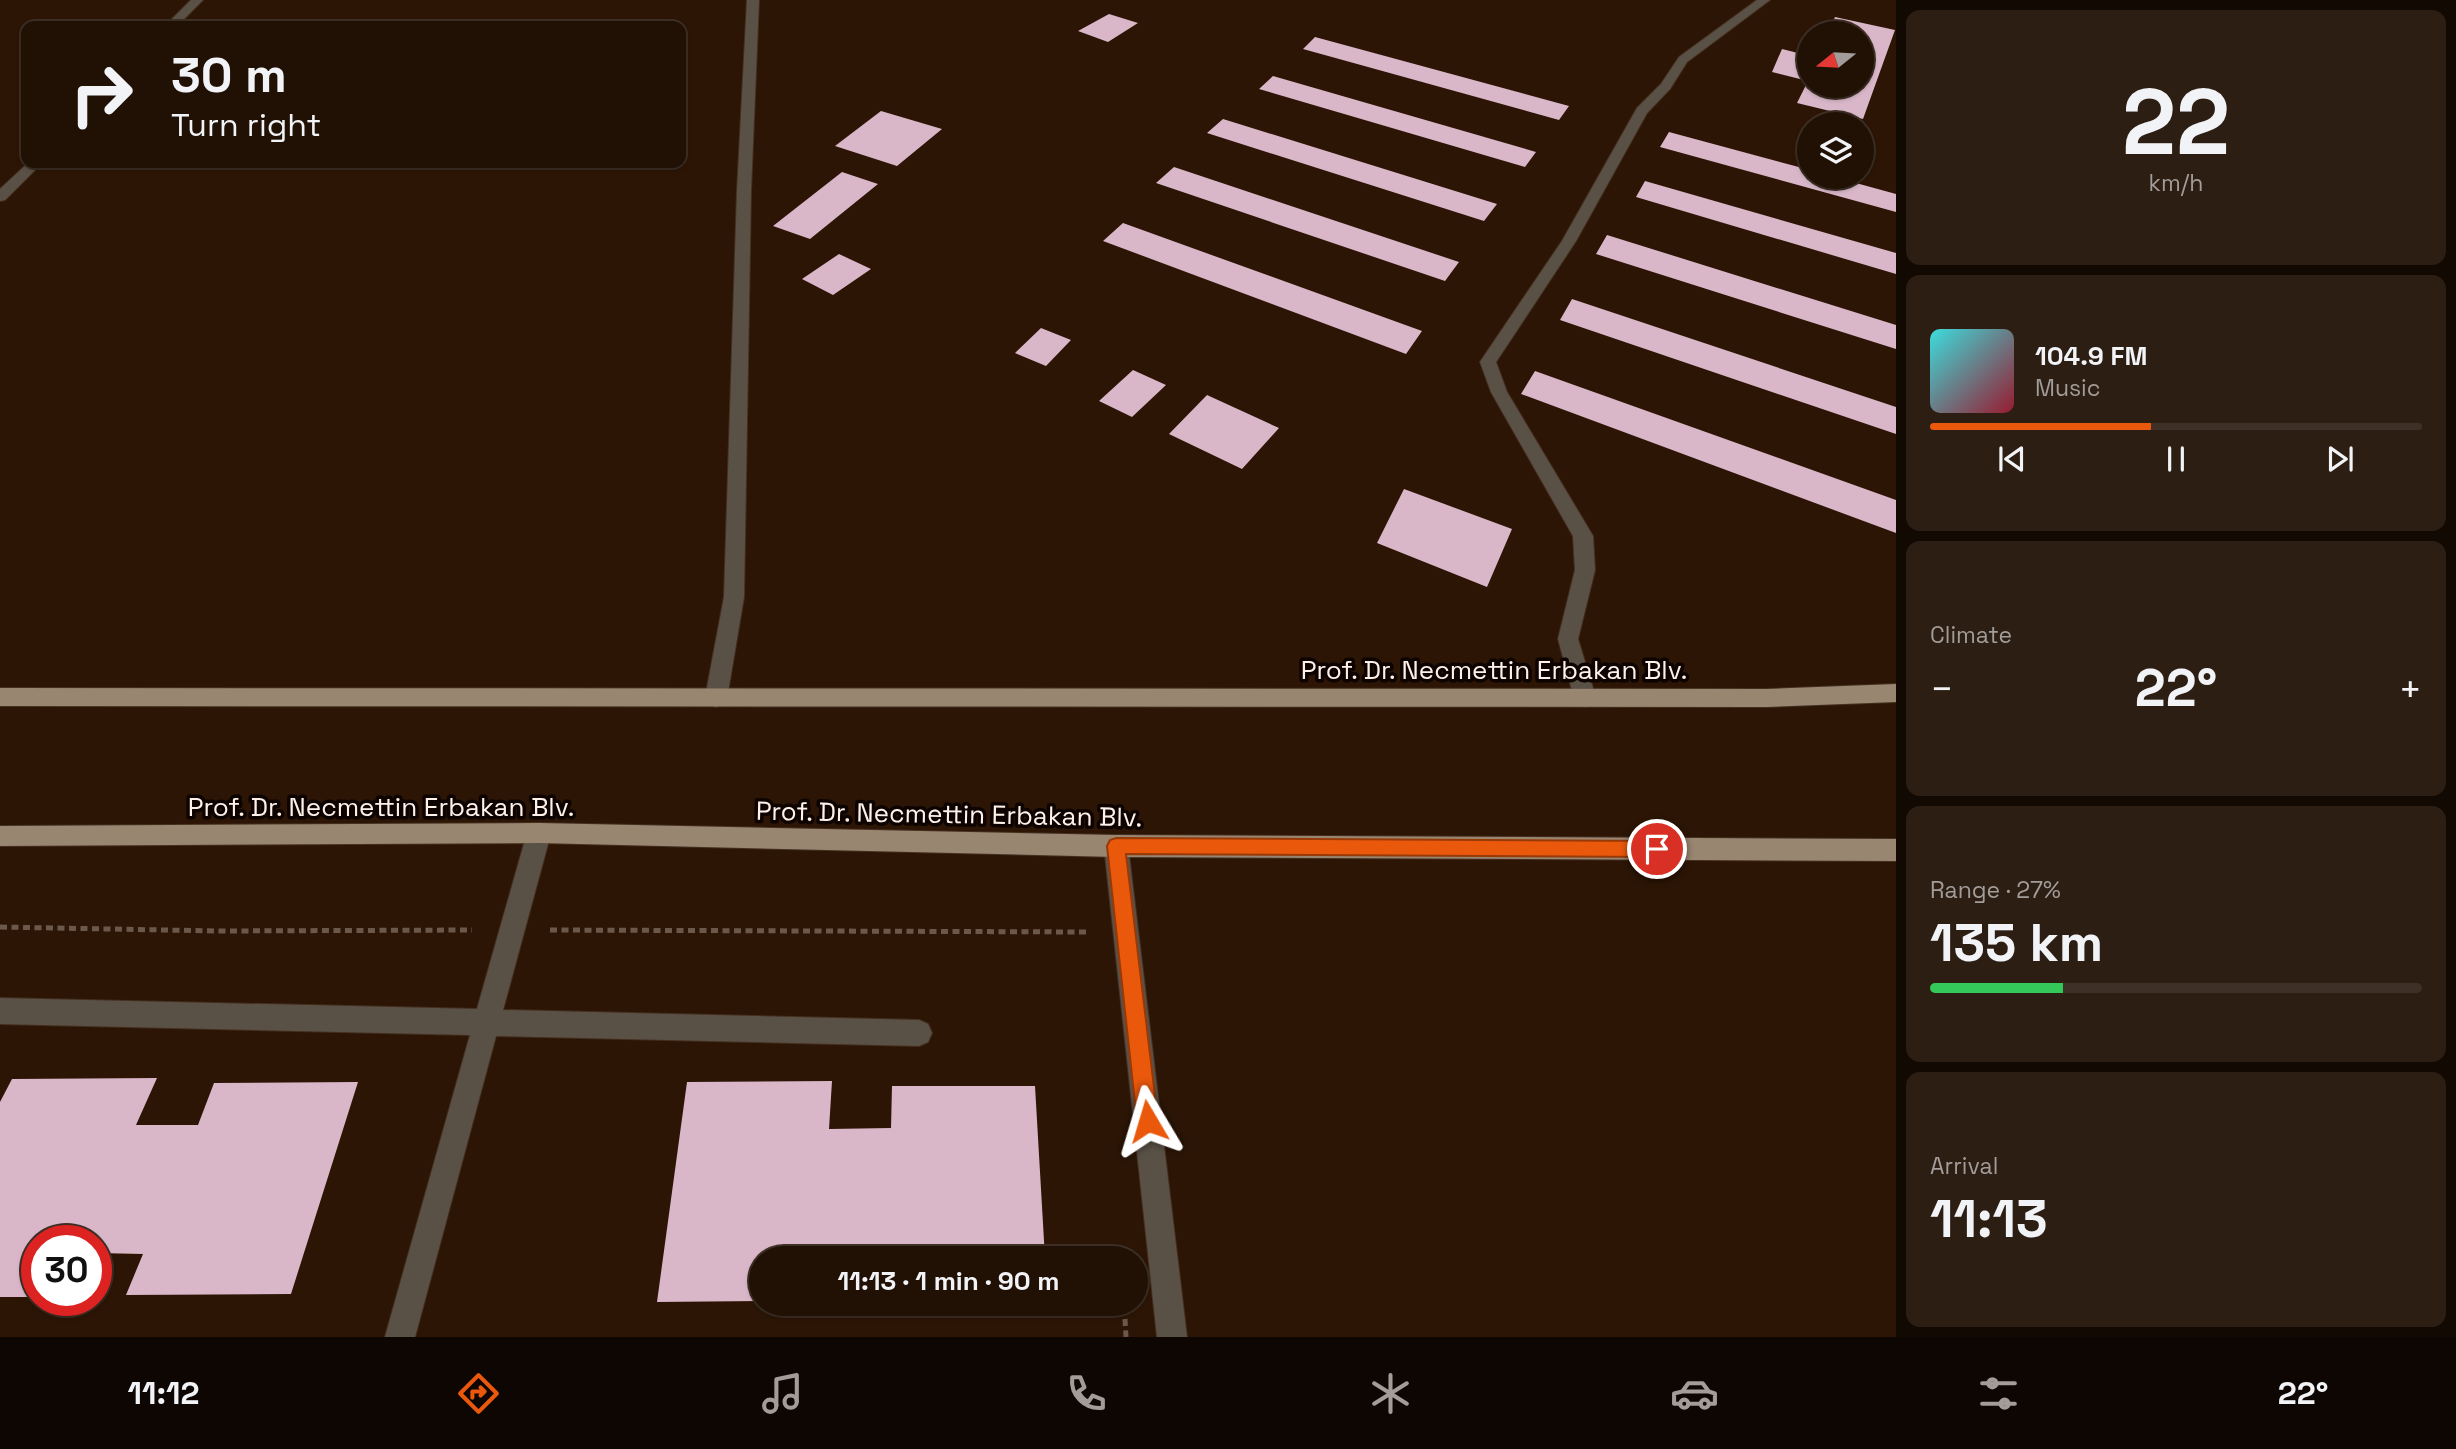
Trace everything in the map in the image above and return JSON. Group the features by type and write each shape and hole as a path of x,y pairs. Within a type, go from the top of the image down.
{"main road":[{"name":"Prof. Dr. Necmettin Erbakan Blv.","path":"0,697 1767,698 1896,693"},
{"name":"Prof. Dr. Necmettin Erbakan Blv.","path":"0,836 539,833 1116,846 1896,850"}],"street":[{"path":"176,21 197,0"},
{"path":"716,698 734,597 744,191 752,0"},
{"path":"1585,698 1568,639 1586,570 1583,536 1499,393 1489,362 1569,241 1642,111 1666,86 1682,60 1764,0"},
{"path":"0,197 30,168"},
{"path":"400,1337 539,833"},
{"path":"1116,846 1172,1337"},
{"path":"0,1012 919,1033"}],"path":[{"path":"0,927 219,931 513,929 1126,932"}],"building":[{"path":"1109,14 1138,23 1108,42 1078,31"},
{"path":"1835,17 1853,21 1833,21"},
{"path":"1874,25 1895,30 1874,88"},
{"path":"1315,37 1569,106 1559,120 1303,49"},
{"path":"1782,49 1797,53 1797,78 1772,72"},
{"path":"1273,76 1536,152 1525,167 1259,89"},
{"path":"1800,98 1871,98 1866,112 1834,112 1797,103"},
{"path":"881,111 942,129 897,166 835,146"},
{"path":"1223,119 1497,204 1484,221 1207,133"},
{"path":"1669,132 1797,166 1797,185 1660,147"},
{"path":"1174,167 1459,262 1445,281 1156,183"},
{"path":"842,172 878,184 810,239 773,226"},
{"path":"1645,181 1896,253 1896,274 1636,197"},
{"path":"1874,188 1896,194 1896,212 1812,189"},
{"path":"1123,223 1422,331 1406,354 1103,241"},
{"path":"1607,235 1896,325 1896,349 1596,254"},
{"path":"839,254 871,269 833,295 802,279"},
{"path":"1572,299 1896,407 1896,434 1560,320"},
{"path":"1041,328 1071,340 1046,366 1015,353"},
{"path":"1133,370 1166,385 1132,417 1099,401"},
{"path":"1535,371 1896,500 1896,533 1521,394"},
{"path":"1207,395 1279,428 1242,469 1169,434"},
{"path":"1404,489 1512,529 1487,587 1377,543"},
{"path":"157,1078 136,1125 198,1125 214,1083 358,1082 291,1294 126,1295 143,1254 112,1253 112,1225 21,1225 21,1297 0,1297 0,1102 12,1079"},
{"path":"832,1081 829,1129 891,1128 892,1086 1035,1086 1044,1246 749,1246 749,1301 657,1302 687,1082"}],"route":[{"path":"1148,1121 1116,846 1657,849"}]}
